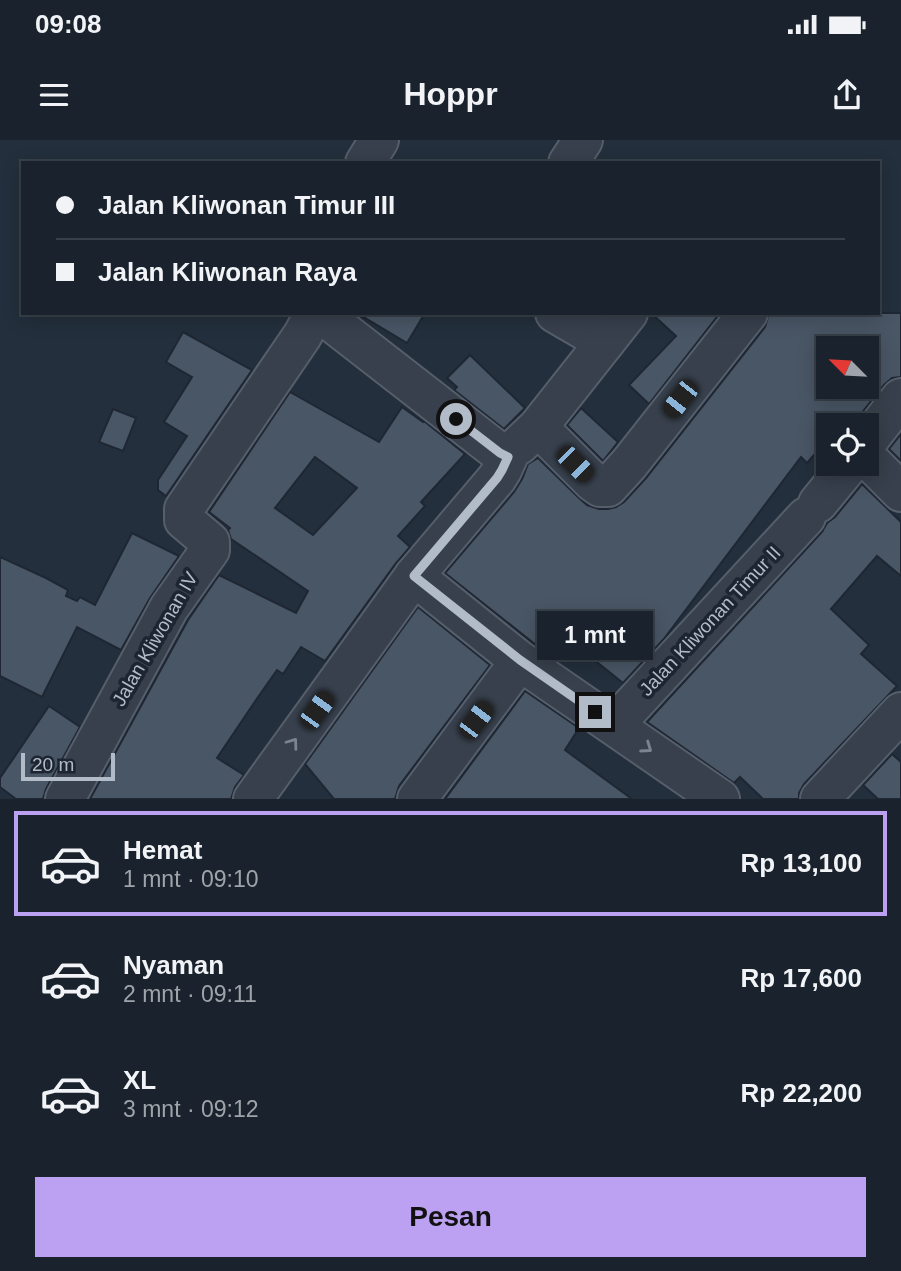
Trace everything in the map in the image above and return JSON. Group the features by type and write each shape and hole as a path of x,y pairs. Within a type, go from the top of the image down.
{"street":[{"path":"366,161 379,140"},
{"path":"569,161 583,140"},
{"name":"Jalan Kliwonan IV","path":"65,799 169,608 210,550 210,542 184,520 184,509 314,315"},
{"path":"322,315 508,457"},
{"path":"253,799 414,576 497,478 508,457 538,427 617,328 563,315"},
{"path":"538,427 593,482 600,487 608,487 746,315"},
{"path":"879,426 901,398"},
{"path":"879,470 901,492"},
{"name":"Jalan Kliwonan Timur II","path":"614,725 840,476"},
{"path":"414,576 520,660 720,799"},
{"path":"417,799 520,660"},
{"path":"820,799 901,712"}],"building":[{"path":"901,313 901,377 892,378 879,391 879,336 816,336 816,399 873,399 862,413 816,413 816,453 807,463 801,457 663,640 623,683 573,643 571,646 556,634 541,649 445,573 514,492 528,464 538,458 587,505 608,509 624,502 765,327 768,315"},
{"path":"360,315 424,315 407,343"},
{"path":"653,315 718,315 649,404 629,385 676,336"},
{"path":"183,332 252,370 166,496 158,490 158,480 187,436 164,422 192,377 166,362"},
{"path":"470,355 525,408 504,429 454,390 457,387 447,378"},
{"path":"290,392 379,442 402,407 465,454 421,502 425,506 398,536 410,547 325,661 301,647 283,674 277,670 258,697 217,758 244,775 235,787 231,799 90,799 188,620 219,575 296,613 308,591 231,539 228,530 230,528 209,512","holes":["315,457 357,488 313,535 275,508"]},
{"path":"581,408 618,442 603,461 567,425"},
{"path":"113,409 136,418 123,451 99,442"},
{"path":"901,434 901,461 889,449"},
{"path":"862,484 901,522 901,576 877,556 831,609 869,645 861,654 897,686 804,784 799,799 763,799 740,777 734,783 647,722 822,532"},
{"path":"132,533 179,556 150,598 121,650 77,627 42,697 0,676 0,557 68,590 66,596 77,601 80,597 95,605"},
{"path":"418,607 490,665 399,786 395,799 334,799 305,764"},
{"path":"525,691 579,728 565,750 632,799 445,799"},
{"path":"49,706 80,727 43,799 16,799 0,787 0,778"},
{"path":"892,754 901,762 901,799 878,799 863,785"}],"route":[{"path":"456,419 508,457 497,478 414,576 520,660 595,712"}]}
